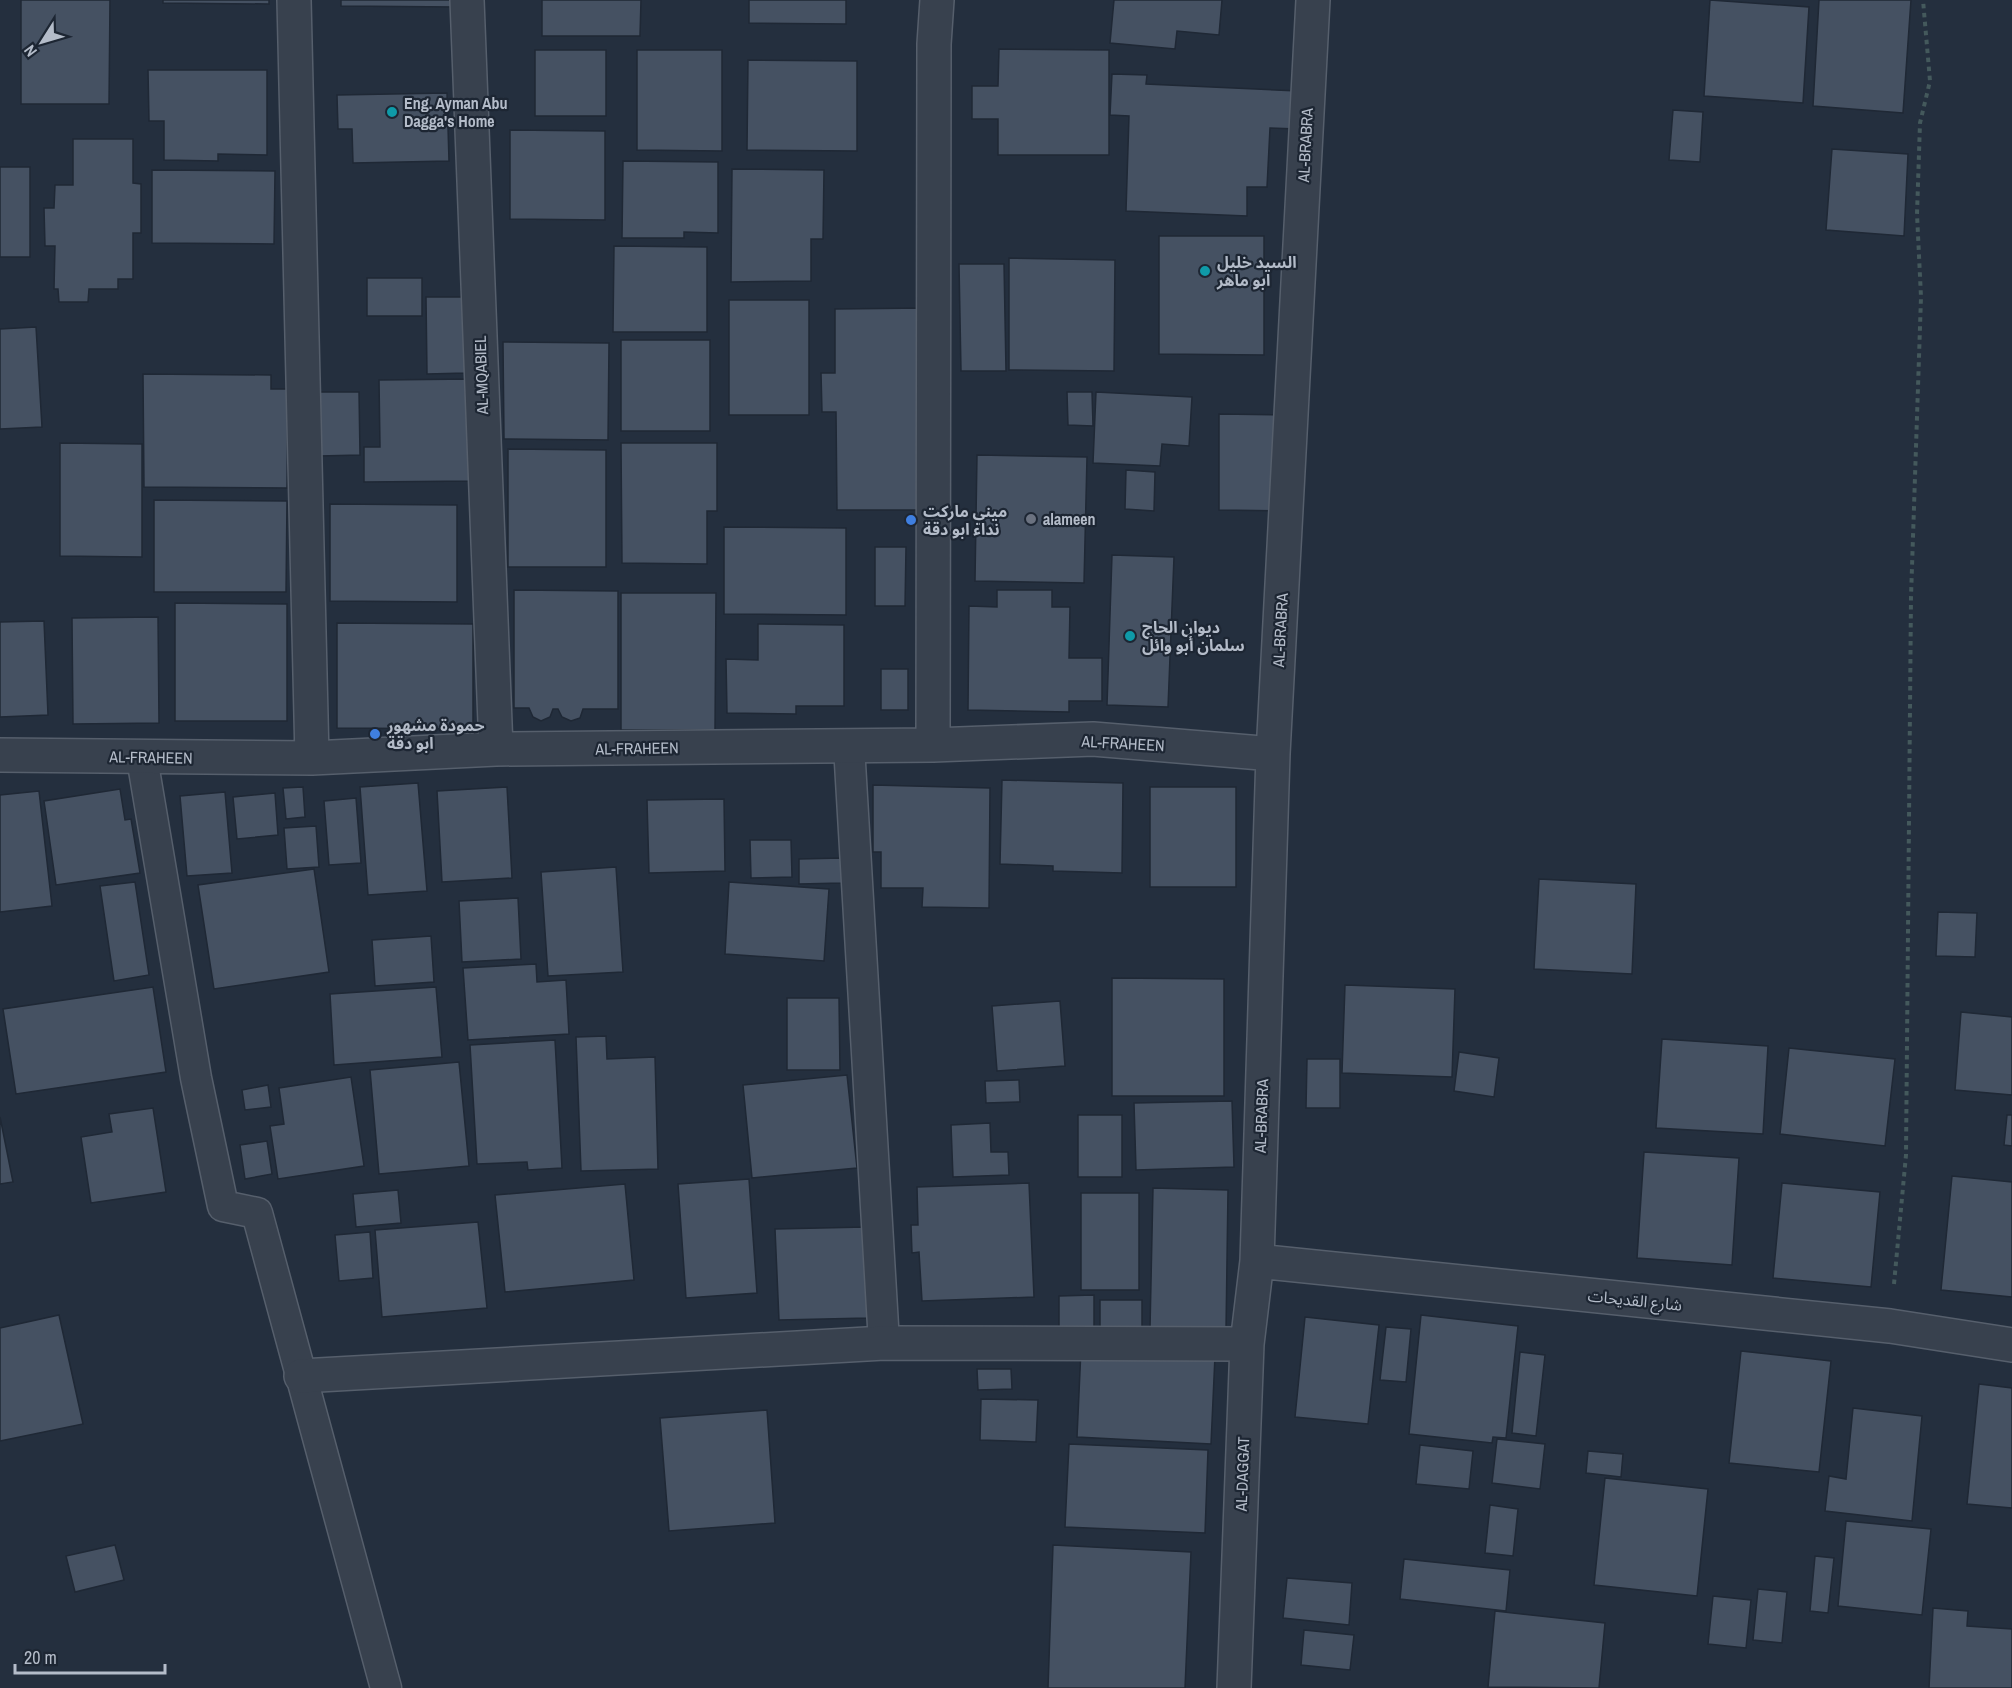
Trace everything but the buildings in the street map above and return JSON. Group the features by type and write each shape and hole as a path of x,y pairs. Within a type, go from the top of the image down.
{"street":[{"path":"294,0 312,758"},
{"name":"AL-MQABIEL","path":"466,0 496,750"},
{"path":"933,746 934,44 937,0"},
{"name":"AL-BRABRA","path":"1257,1261 1274,754 1313,0"},
{"name":"AL-FRAHEEN","path":"0,755 312,758 496,750 933,746 1093,739 1274,754"},
{"name":"شارع القديحات","path":"1257,1261 1890,1326 2012,1344"},
{"name":"AL-DAGGAT","path":"1234,1688 1247,1344 1257,1261"},
{"path":"301,1376 884,1343 1247,1344"}],"lane":[{"path":"849,746 884,1343"},
{"path":"142,758 196,1078 223,1206 257,1213 386,1688"}],"path":[{"path":"1890,1326 1906,1155 1911,597 1921,297 1917,214 1920,123 1930,81 1923,0"}],"place":[{"name":"Eng. Ayman Abu Dagga's Home","path":"392,112"},
{"name":"السيد خليل ابو ماهر","path":"1205,271"},
{"name":"alameen","path":"1031,519"},
{"name":"ميني ماركت نداء ابو دقة","path":"911,520"},
{"name":"ديوان الحاج سلمان أبو وائل","path":"1130,636"},
{"name":"حمودة مشهور ابو دقة","path":"375,734"}]}
